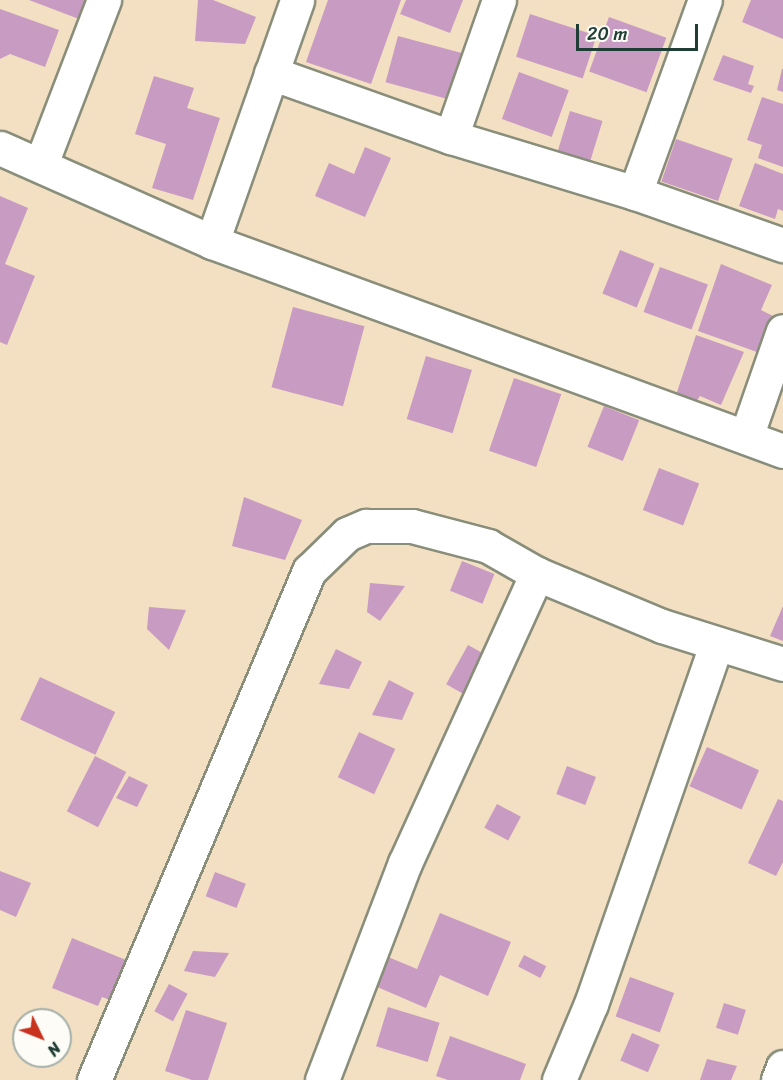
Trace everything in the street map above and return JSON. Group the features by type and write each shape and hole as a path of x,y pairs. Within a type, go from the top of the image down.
{"street":[{"path":"40,164 104,0"},
{"path":"212,242 297,0"},
{"path":"451,137 500,0"},
{"path":"635,193 705,0"},
{"path":"271,73 451,137 635,193 783,245"},
{"path":"0,148 212,242 783,451"},
{"path":"746,437 783,331"},
{"path":"94,1080 309,571 328,550 357,530 366,526 412,526 488,546 537,574 716,646 783,664"},
{"path":"322,1080 405,863 537,574"},
{"path":"559,1080 591,1004 716,646"},
{"path":"778,1080 783,1067"}],"building":[{"path":"29,0 86,0 79,19"},
{"path":"198,0 213,0 256,17 245,44 195,41"},
{"path":"328,0 401,0 371,84 306,62"},
{"path":"406,0 463,0 450,33 400,14"},
{"path":"751,0 783,0 783,39 742,22"},
{"path":"0,9 59,30 45,67 10,54 0,59"},
{"path":"530,14 597,36 583,78 516,57"},
{"path":"609,17 666,38 646,92 589,72"},
{"path":"398,36 462,53 449,99 386,82"},
{"path":"723,55 754,66 748,84 754,86 751,93 713,80"},
{"path":"783,69 783,92 777,90"},
{"path":"519,72 569,90 552,137 502,119"},
{"path":"154,76 194,88 187,108 220,118 193,200 152,188 166,144 135,134"},
{"path":"762,97 783,104 783,167 758,158 762,145 747,140"},
{"path":"570,111 603,121 589,164 557,154"},
{"path":"676,139 733,159 718,201 661,182"},
{"path":"365,147 391,158 365,217 315,196 329,163 354,174"},
{"path":"755,163 783,174 783,211 778,209 775,219 739,206"},
{"path":"0,196 28,208 5,264 35,276 7,345 0,342"},
{"path":"620,250 654,264 637,307 602,294"},
{"path":"721,264 772,285 761,310 773,316 757,352 698,331"},
{"path":"660,267 708,284 692,330 644,312"},
{"path":"293,307 364,326 343,406 272,387"},
{"path":"696,335 744,352 721,405 700,396 696,402 676,395"},
{"path":"426,356 472,370 453,433 407,419"},
{"path":"514,378 561,394 536,467 489,451"},
{"path":"604,406 639,420 623,461 588,447"},
{"path":"659,468 699,483 683,525 643,510"},
{"path":"244,497 302,520 285,560 232,546"},
{"path":"462,561 494,574 482,604 450,591"},
{"path":"370,583 405,586 380,621 367,612"},
{"path":"783,606 783,641 770,636"},
{"path":"149,607 186,610 169,650 147,629"},
{"path":"468,645 495,660 473,699 446,684"},
{"path":"336,649 362,662 349,689 319,684"},
{"path":"40,677 115,712 95,755 20,720"},
{"path":"389,680 414,693 402,720 372,715"},
{"path":"359,732 395,749 374,794 338,777"},
{"path":"707,747 759,770 742,809 690,786"},
{"path":"95,756 126,772 98,827 67,811"},
{"path":"567,766 596,777 585,805 556,794"},
{"path":"129,776 148,785 137,807 116,798"},
{"path":"778,799 783,801 783,862 776,876 748,863"},
{"path":"497,804 521,817 508,841 484,828"},
{"path":"0,871 31,883 16,917 0,910"},
{"path":"215,872 246,884 236,908 206,896"},
{"path":"440,913 511,942 488,996 440,975 426,1008 368,983 381,954 417,969"},
{"path":"72,938 126,960 110,1000 102,997 98,1006 52,988"},
{"path":"193,951 229,953 215,977 184,971"},
{"path":"524,955 546,966 540,978 518,967"},
{"path":"630,977 674,993 660,1033 616,1016"},
{"path":"169,984 188,994 173,1021 154,1011"},
{"path":"724,1003 746,1010 738,1035 716,1028"},
{"path":"388,1007 440,1023 428,1062 376,1046"},
{"path":"186,1010 227,1023 208,1080 192,1080 165,1071"},
{"path":"632,1033 660,1045 648,1072 620,1061"},
{"path":"450,1036 526,1064 520,1080 448,1080 436,1076"},
{"path":"707,1059 737,1066 731,1080 700,1080"}]}
